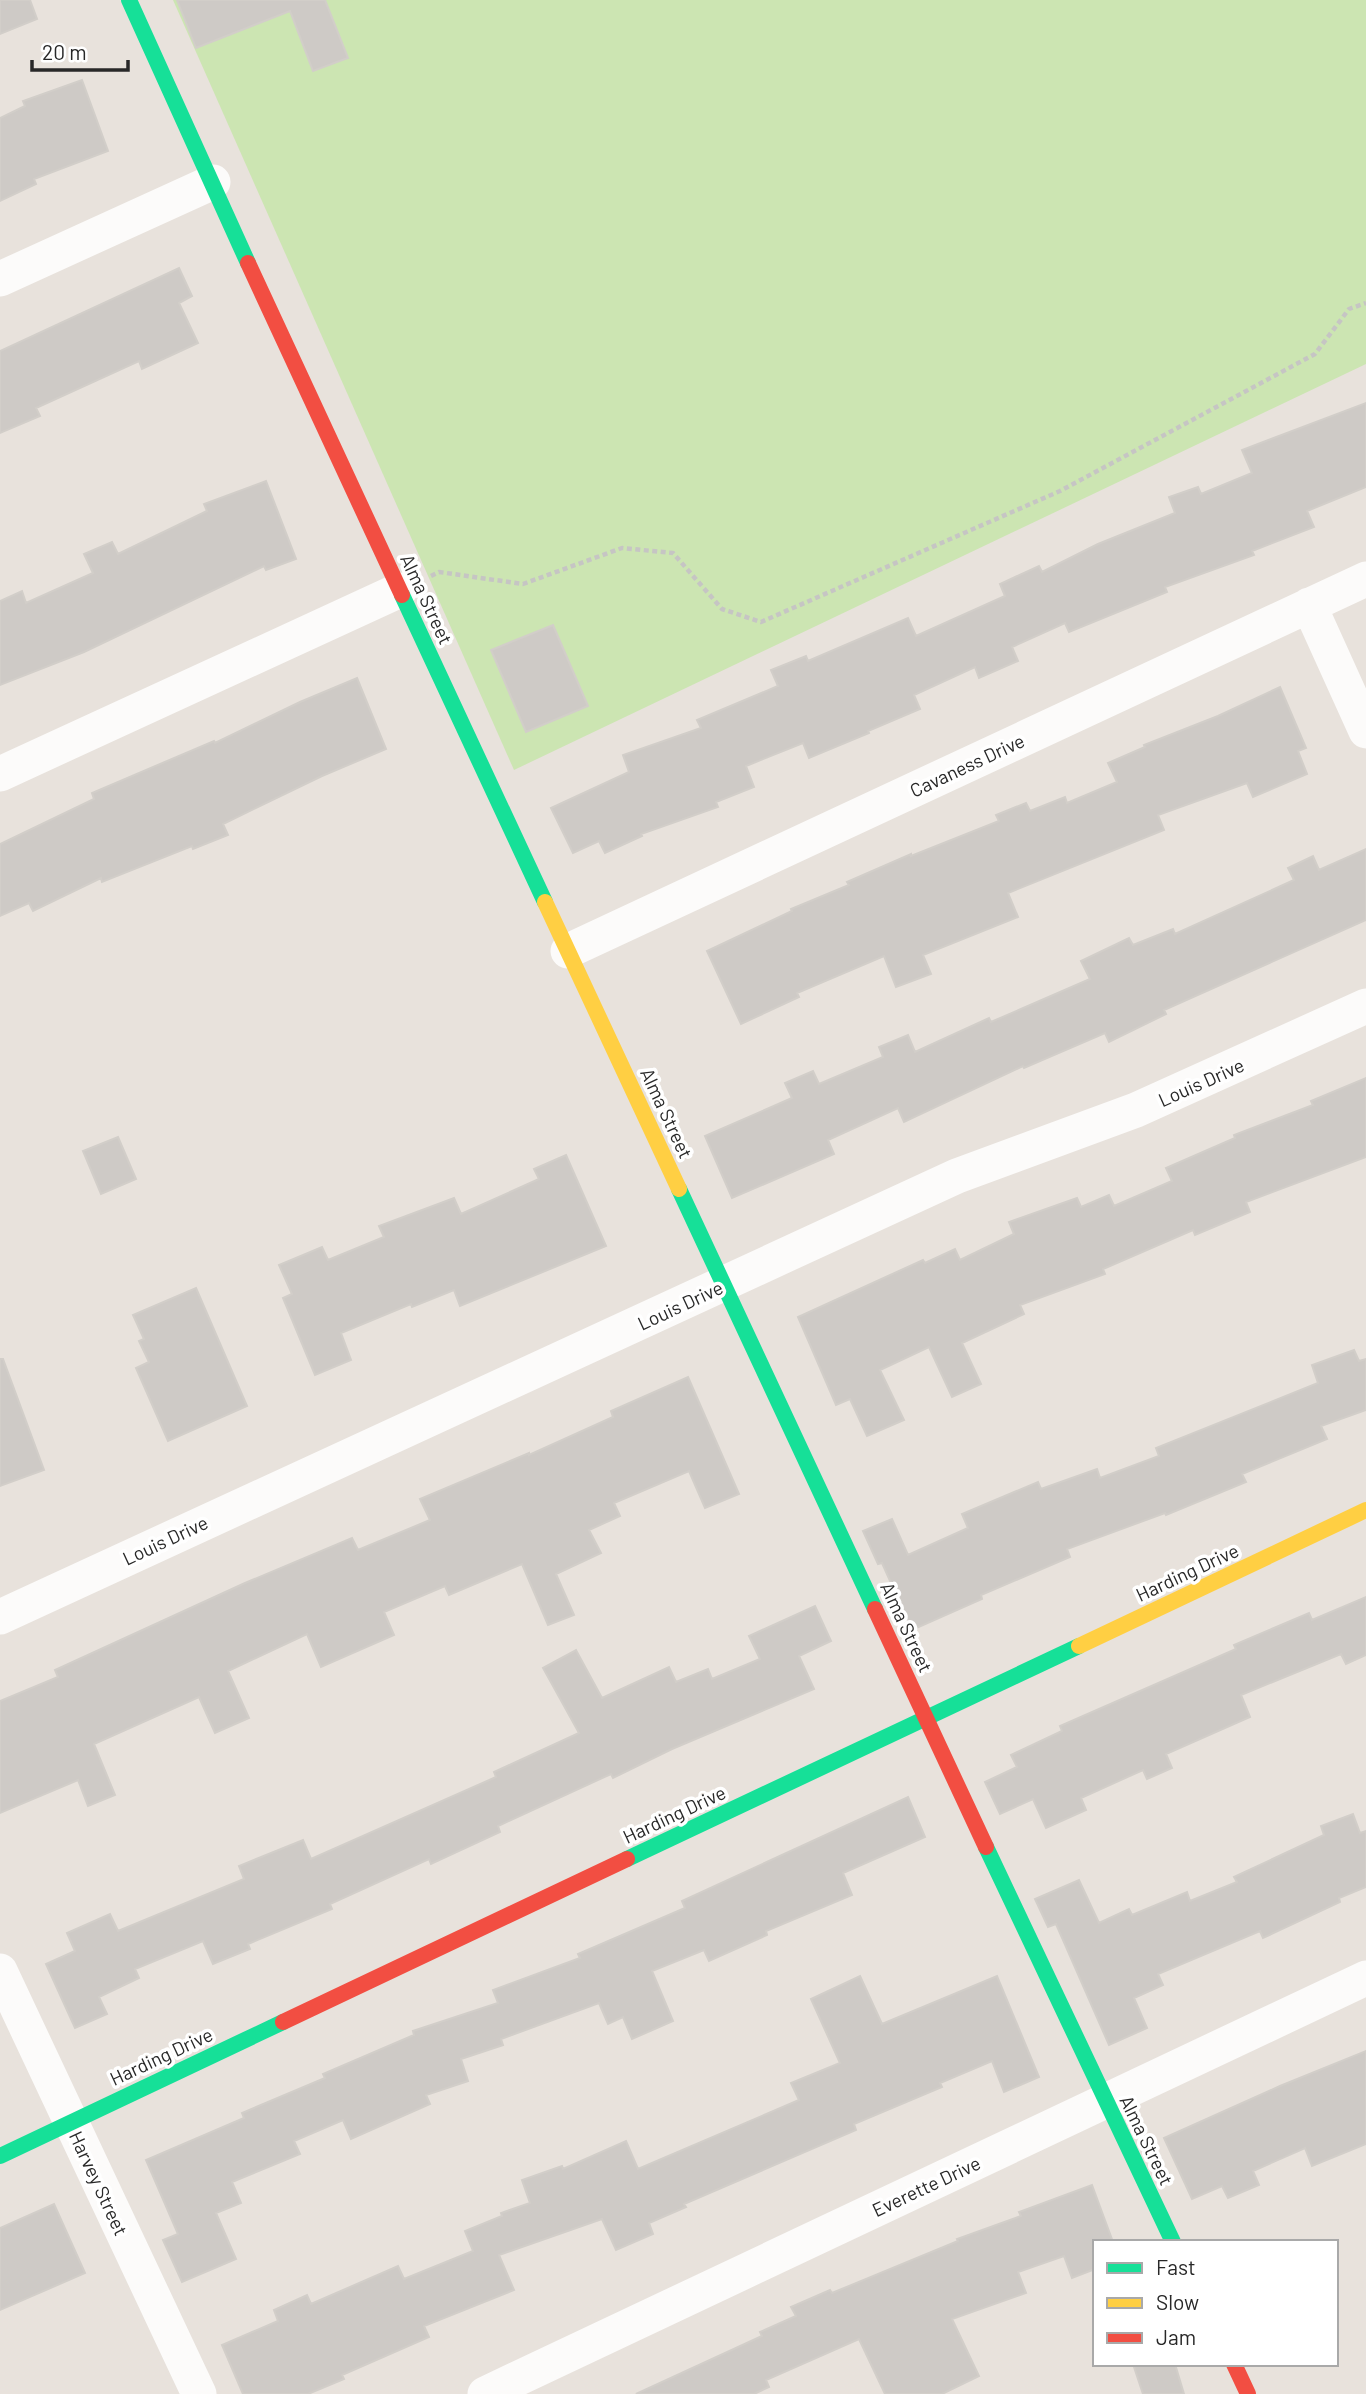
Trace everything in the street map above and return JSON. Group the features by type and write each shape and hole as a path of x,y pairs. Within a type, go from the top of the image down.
{"street":[{"name":"Alma Street","path":"129,0 279,331 1105,2102 1172,2240"},
{"path":"0,279 213,181"},
{"name":"Cavaness Drive","path":"568,951 1312,612 1366,579"},
{"path":"0,774 400,590"},
{"path":"1312,612 1366,731"},
{"name":"Louis Drive","path":"0,1617 957,1176 1136,1110 1366,1006"},
{"name":"Harding Drive","path":"0,2156 1366,1510"},
{"name":"Harvey Street","path":"0,1971 199,2394"},
{"name":"Everette Drive","path":"485,2394 1366,1978"},
{"path":"1235,2366 1248,2394"}],"path":[{"path":"400,590 439,572 523,584 622,548 673,553 722,609 761,622 1060,491 1315,354 1349,309 1366,303"}],"green space":[{"path":"173,0 1366,0 1366,364 514,770"}],"building":[{"path":"0,0 30,0 37,19 0,34"},
{"path":"177,0 325,0 348,58 313,71 290,11 196,48"},
{"path":"82,80 108,151 34,179 36,184 0,201 0,118 25,106 23,101"},
{"path":"179,268 192,296 179,303 198,343 142,369 139,361 36,408 40,416 0,433 0,351"},
{"path":"1366,403 1366,487 1307,511 1314,527 1252,551 1254,555 1165,587 1167,592 1069,632 1065,623 1012,647 1018,661 979,678 975,667 914,695 920,709 868,731 869,733 809,758 803,743 746,766 754,787 716,802 718,807 641,834 642,836 605,853 599,841 573,853 551,808 629,772 623,755 701,728 697,720 778,686 771,670 806,656 808,661 908,618 916,636 1005,596 1000,584 1039,566 1042,572 1098,544 1175,513 1169,497 1198,487 1201,494 1252,473 1242,450"},
{"path":"266,481 296,559 266,570 264,566 84,652 0,685 0,601 22,591 26,603 93,573 84,554 112,542 118,554 207,511 204,504"},
{"path":"553,625 588,706 526,732 491,650"},
{"path":"357,678 386,749 322,776 223,824 228,835 193,849 192,846 102,882 101,878 33,911 29,903 0,916 0,844 94,799 92,793 214,741 215,743"},
{"path":"1280,687 1306,748 1298,751 1307,774 1253,797 1247,783 1158,815 1164,830 1008,893 1018,917 923,955 931,974 896,987 884,956 797,993 799,997 741,1024 707,951 792,911 791,909 849,885 847,882 911,854 999,821 996,815 1026,803 1030,811 1065,797 1067,803 1117,782 1108,763"},
{"path":"1366,849 1366,920 1164,1010 1166,1014 1109,1042 1105,1033 1024,1068 1023,1066 904,1122 898,1108 828,1140 834,1154 732,1198 705,1136 792,1098 785,1083 813,1071 819,1084 883,1057 879,1047 908,1035 915,1052 989,1018 991,1022 1090,979 1081,961 1129,938 1133,945 1173,929 1175,934 1294,880 1288,868 1313,856 1319,870"},
{"path":"1366,1078 1366,1157 1246,1202 1250,1212 1195,1235 1193,1230 1103,1269 1105,1274 1020,1305 1024,1314 962,1343 981,1384 952,1397 929,1347 880,1370 904,1420 867,1436 850,1399 836,1405 798,1317 923,1260 925,1263 955,1249 960,1260 1014,1234 1009,1222 1077,1198 1081,1207 1109,1195 1114,1206 1172,1181 1166,1168 1235,1138 1234,1135 1313,1105 1311,1101"},
{"path":"118,1137 136,1179 101,1194 83,1151"},
{"path":"566,1155 606,1246 460,1306 454,1290 412,1307 411,1304 341,1333 351,1360 315,1375 283,1298 292,1294 279,1265 322,1247 328,1260 384,1237 379,1226 454,1198 461,1214 539,1179 534,1169"},
{"path":"196,1288 247,1406 168,1441 136,1368 149,1362 139,1341 144,1339 133,1315"},
{"path":"1354,1350 1359,1361 1366,1359 1366,1410 1321,1426 1327,1439 1242,1474 1246,1482 1166,1515 1165,1513 1067,1549 1070,1557 981,1595 982,1599 912,1630 882,1563 878,1564 863,1531 892,1519 908,1555 968,1528 962,1514 1038,1482 1041,1489 1097,1469 1100,1478 1159,1456 1156,1448 1318,1383 1312,1365"},
{"path":"0,1359 3,1359 44,1470 0,1486"},
{"path":"688,1377 739,1494 705,1508 689,1471 614,1503 620,1516 589,1530 601,1553 556,1574 574,1615 548,1625 522,1564 449,1595 445,1586 384,1612 394,1635 321,1667 307,1634 228,1671 249,1718 215,1733 199,1697 94,1744 115,1795 88,1806 78,1780 0,1813 0,1701 58,1677 55,1670 245,1583 352,1538 358,1550 430,1520 420,1499 529,1455 613,1417 611,1411"},
{"path":"1366,1597 1366,1655 1346,1664 1341,1654 1241,1695 1250,1717 1166,1754 1172,1768 1147,1779 1143,1770 1081,1798 1086,1810 1046,1828 1033,1799 1000,1814 985,1782 1017,1767 1011,1755 1062,1731 1060,1726 1236,1649 1234,1645 1309,1613 1312,1620"},
{"path":"815,1606 831,1641 799,1656 814,1689 672,1749 613,1778 611,1774 498,1826 500,1832 431,1864 429,1859 330,1904 332,1909 248,1944 250,1949 213,1964 203,1941 135,1969 139,1978 99,1997 107,2014 75,2028 46,1964 75,1951 67,1933 110,1914 118,1931 244,1879 239,1866 303,1840 311,1859 496,1777 494,1772 579,1733 543,1668 576,1650 602,1698 669,1667 676,1682 708,1669 712,1679 760,1659 749,1636"},
{"path":"908,1797 925,1837 843,1873 852,1895 766,1931 767,1935 709,1961 704,1950 652,1971 673,2021 632,2039 623,2017 608,2024 599,2003 501,2039 503,2045 461,2059 468,2081 426,2095 430,2104 351,2139 343,2120 294,2141 300,2154 232,2182 241,2203 216,2213 236,2259 182,2282 163,2240 178,2234 146,2160 244,2118 242,2113 325,2078 323,2074 414,2035 413,2031 498,2003 493,1990 580,1958 578,1954 685,1908 682,1901"},
{"path":"1353,1814 1360,1833 1366,1831 1366,1887 1339,1898 1340,1902 1263,1938 1260,1931 1158,1974 1163,1985 1134,1998 1147,2028 1109,2045 1056,1924 1048,1927 1035,1899 1079,1880 1099,1923 1129,1909 1132,1915 1187,1892 1190,1901 1237,1882 1234,1877 1324,1835 1321,1826"},
{"path":"860,1976 882,2024 997,1976 1039,2077 1004,2092 992,2061 940,2083 942,2087 854,2124 856,2130 684,2204 686,2207 649,2223 653,2234 616,2250 602,2219 499,2255 514,2290 424,2326 429,2337 342,2375 344,2379 308,2394 243,2394 222,2345 278,2321 274,2310 307,2295 311,2304 398,2266 404,2279 473,2251 465,2231 502,2216 501,2213 530,2203 522,2180 562,2166 563,2169 626,2141 638,2169 799,2100 791,2083 840,2063 811,1999"},
{"path":"1366,2051 1366,2144 1312,2166 1305,2148 1253,2171 1259,2185 1228,2198 1222,2186 1192,2199 1164,2138"},
{"path":"1092,2185 1112,2240 1093,2240 1093,2270 1072,2278 1064,2256 1018,2272 1026,2293 952,2319 979,2376 942,2394 885,2394 859,2339 766,2380 769,2387 754,2394 636,2394 762,2336 760,2332 796,2316 791,2307 830,2290 832,2293 958,2241 957,2239 1021,2216 1019,2212"},
{"path":"54,2204 85,2273 0,2310 0,2228"},
{"path":"1134,2366 1176,2366 1184,2394 1143,2394"}],"traffic: fast":[{"path":"129,0 248,263"},
{"path":"402,595 545,902"},
{"path":"679,1189 875,1609"},
{"path":"627,1859 1079,1646"},
{"path":"986,1847 1172,2240"},
{"path":"0,2156 283,2022"}],"traffic: slow":[{"path":"545,902 679,1189"},
{"path":"1079,1646 1366,1510"}],"traffic: jam":[{"path":"248,263 402,595"},
{"path":"875,1609 986,1847"},
{"path":"283,2022 627,1859"},
{"path":"1235,2366 1248,2394"}]}
